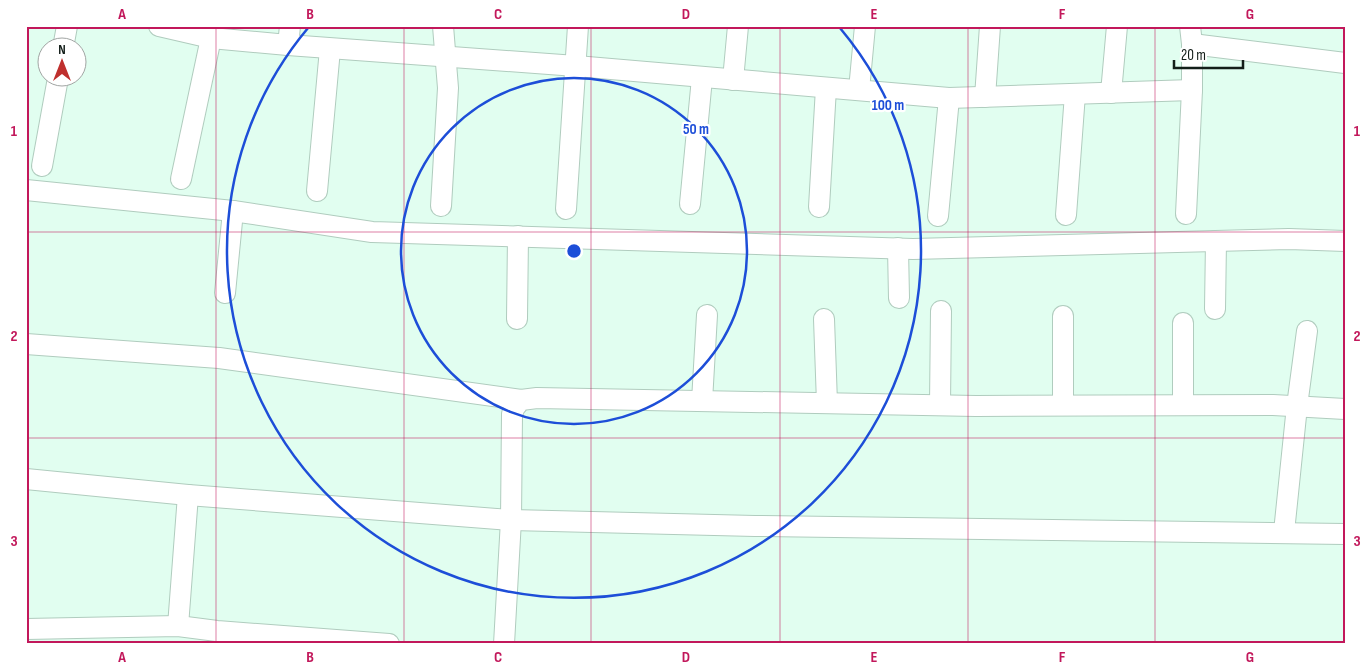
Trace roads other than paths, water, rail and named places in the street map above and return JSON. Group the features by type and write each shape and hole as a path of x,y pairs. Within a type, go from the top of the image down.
{"street":[{"path":"159,26 211,38 289,36 330,48 446,58 576,66 949,98 1192,90"},
{"path":"441,206 448,88 443,26"},
{"path":"566,209 578,26"},
{"path":"733,80 738,26"},
{"path":"859,90 865,26"},
{"path":"986,96 990,26"},
{"path":"1111,93 1117,26"},
{"path":"1186,214 1192,90 1191,35 1345,64"},
{"path":"181,179 211,38"},
{"path":"317,191 330,48"},
{"path":"690,204 702,78"},
{"path":"42,166 56,88"},
{"path":"819,207 826,88"},
{"path":"1066,215 1075,94"},
{"path":"938,216 949,98"},
{"path":"26,190 233,211 372,232 898,248 1289,239 1345,240"},
{"path":"225,293 233,211"},
{"path":"516,320 518,236"},
{"path":"1215,310 1216,241"},
{"path":"898,248 899,298"},
{"path":"940,405 941,311"},
{"path":"702,401 707,315"},
{"path":"1063,316 1063,405"},
{"path":"824,319 827,403"},
{"path":"1183,323 1183,405"},
{"path":"1284,532 1297,406 1308,331"},
{"path":"26,344 218,358 521,400 537,398 940,405 1297,406 1345,409"},
{"path":"504,644 510,520 512,414 521,400"},
{"path":"26,479 188,495 510,520 1172,533 1284,532 1345,534"},
{"path":"178,626 188,495"},
{"path":"26,628 178,626 217,631 389,644"}]}
